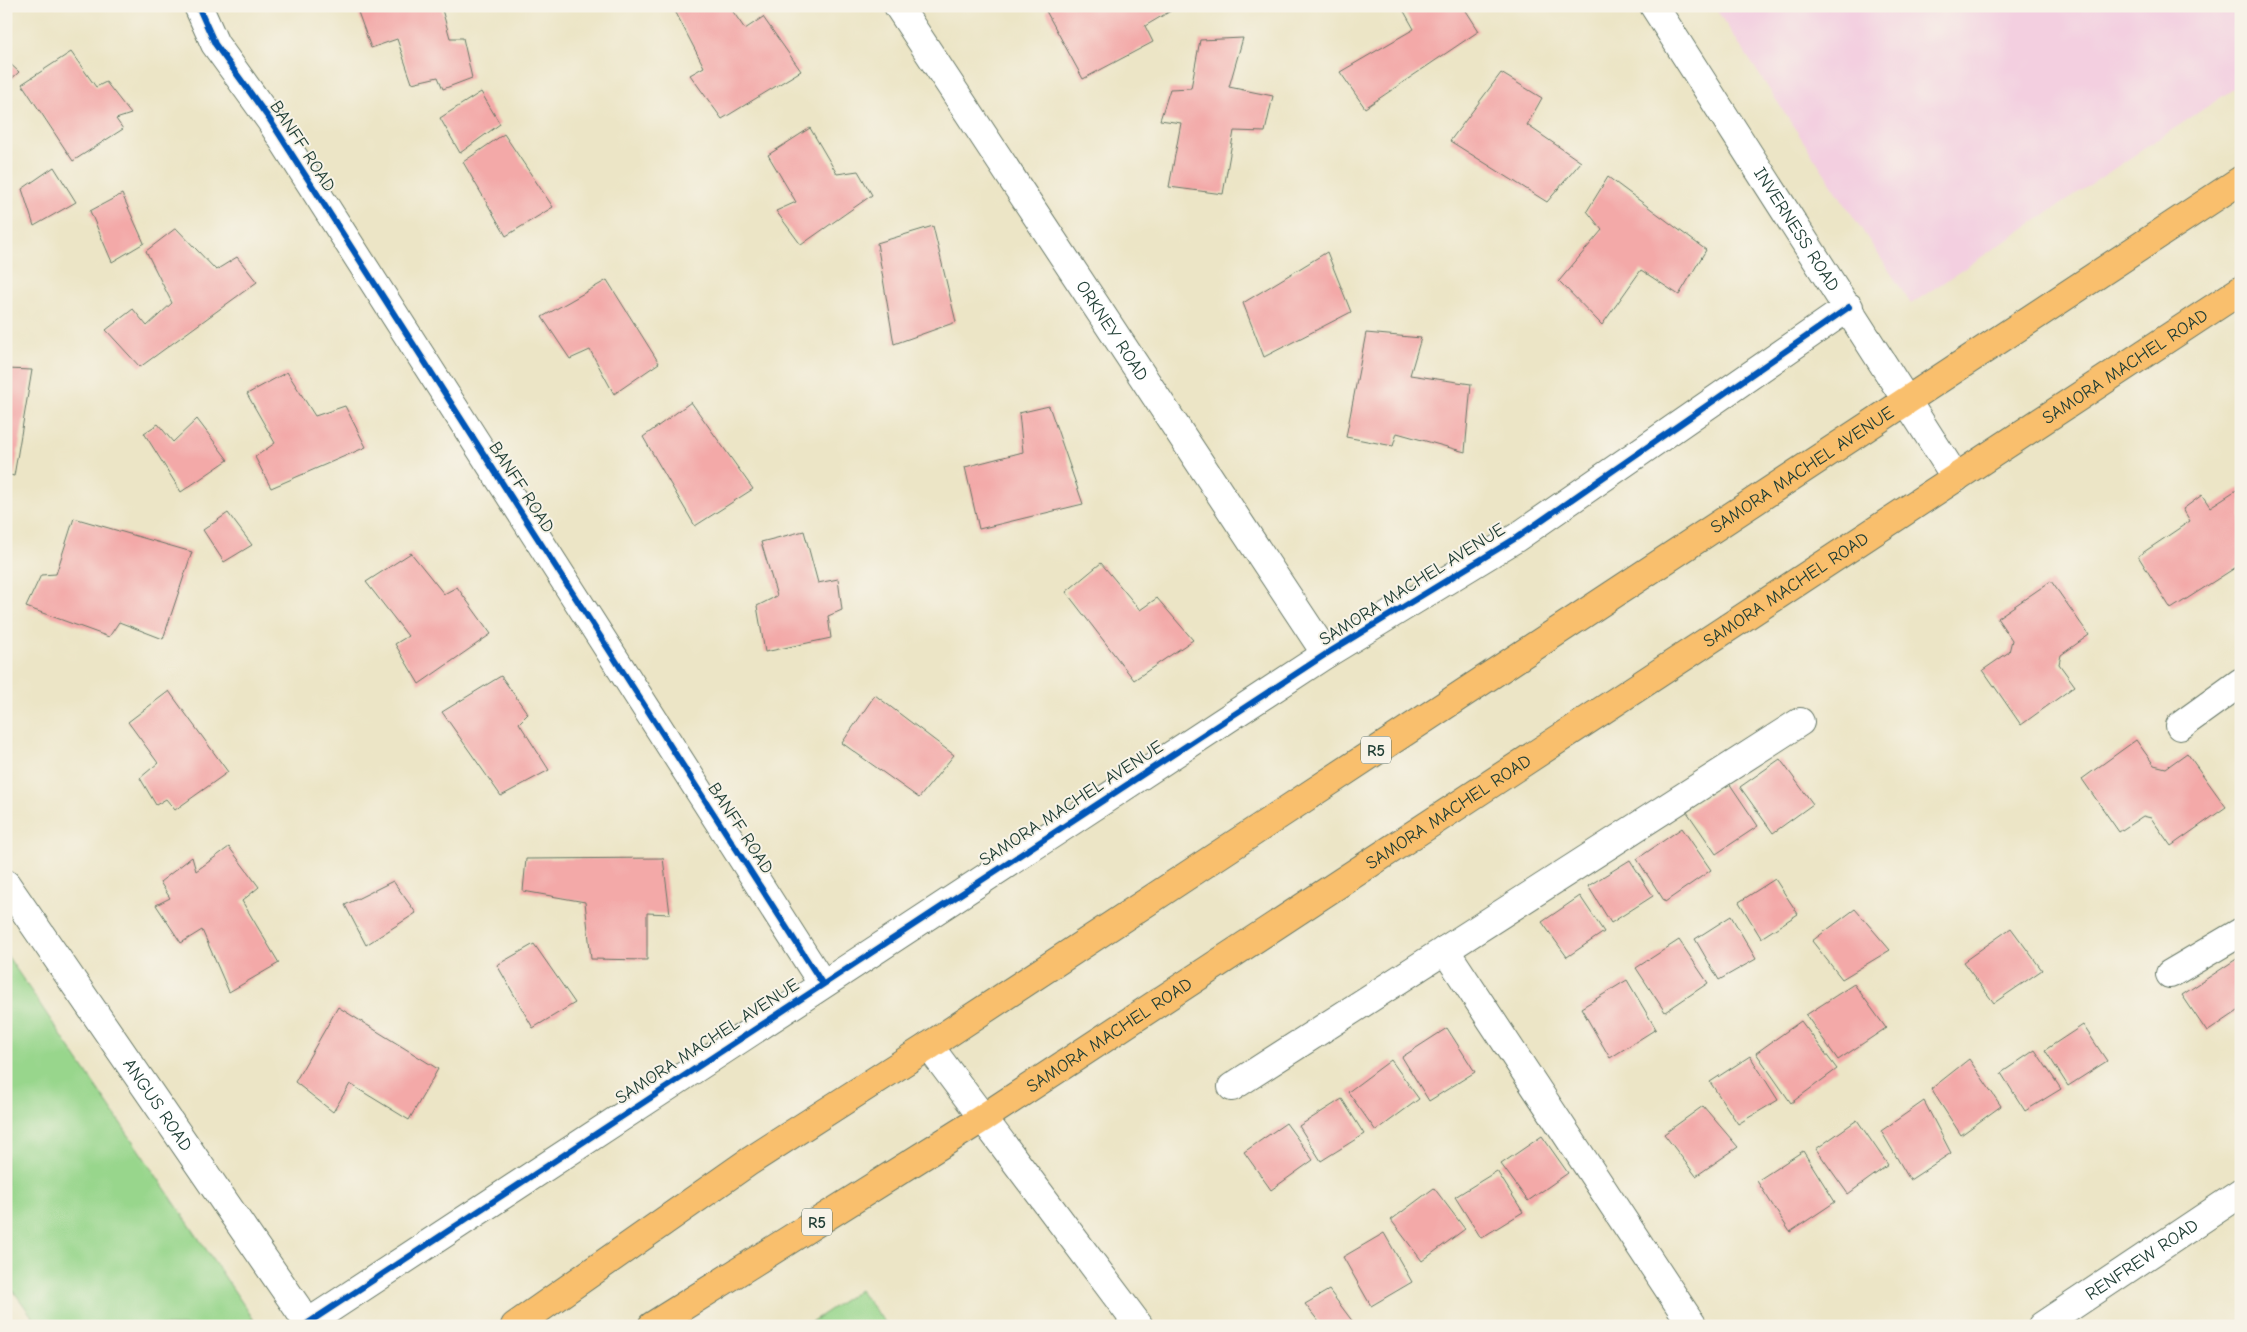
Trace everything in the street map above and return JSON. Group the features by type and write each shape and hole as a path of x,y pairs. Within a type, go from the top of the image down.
{"highway":[{"name":"SAMORA MACHEL AVENUE","path":"516,1326 747,1163 929,1046 2241,180"},
{"name":"SAMORA MACHEL ROAD","path":"652,1326 983,1118 2241,290"}],"street":[{"name":"BANFF ROAD","path":"198,6 215,44 270,120 822,983"},
{"name":"ORKNEY ROAD","path":"898,6 1326,654"},
{"name":"INVERNESS ROAD","path":"1654,6 1849,307 1956,478"},
{"name":"SAMORA MACHEL AVENUE","path":"309,1324 822,983 1326,654 1516,538 1849,307"},
{"path":"2180,726 2241,682"},
{"path":"1232,1087 1800,722"},
{"name":"ANGUS ROAD","path":"6,884 309,1324"},
{"path":"2170,974 2241,932"},
{"path":"1445,950 1693,1326"},
{"path":"929,1046 1139,1326"},
{"name":"RENFREW ROAD","path":"2042,1326 2241,1193"}],"shaded area":[{"path":"1714,6 2241,6 2241,84 1911,304"}],"green space":[{"path":"6,954 258,1326 39,1326 6,1281"},
{"path":"859,1290 888,1326 805,1326"}],"building":[{"path":"379,6 441,6 450,38 463,38 472,78 443,89 438,77 412,83 397,39 371,48 358,12"},
{"path":"679,6 729,6 745,29 763,17 801,71 722,119 690,75 704,67 674,9"},
{"path":"1051,6 1179,6 1145,26 1153,42 1083,79 1046,11"},
{"path":"1401,6 1463,6 1479,31 1365,108 1340,72 1414,29"},
{"path":"1243,38 1229,87 1273,96 1265,132 1234,131 1223,194 1169,187 1181,123 1160,120 1170,89 1191,88 1200,40"},
{"path":"71,52 96,87 106,82 131,114 116,119 123,129 73,161 22,84"},
{"path":"6,60 19,72 6,84"},
{"path":"1501,73 1542,98 1527,125 1581,162 1547,202 1450,141"},
{"path":"481,92 500,124 460,153 440,118"},
{"path":"810,128 837,174 858,171 872,195 801,245 776,211 796,202 768,155"},
{"path":"504,134 553,207 506,236 463,162"},
{"path":"54,167 76,202 34,226 22,189"},
{"path":"1608,177 1706,250 1679,295 1641,270 1602,325 1559,281 1602,230 1587,211"},
{"path":"122,194 144,243 112,262 90,211"},
{"path":"933,226 956,322 894,344 877,243"},
{"path":"176,228 216,270 237,257 257,282 140,367 106,330 133,309 147,326 172,303 146,251"},
{"path":"1327,252 1351,312 1264,357 1243,303"},
{"path":"607,280 659,363 614,394 590,350 570,359 542,317"},
{"path":"1366,333 1421,338 1410,375 1471,384 1465,452 1397,433 1393,446 1346,437"},
{"path":"6,369 32,370 14,476 6,474"},
{"path":"287,372 315,416 345,406 366,447 271,488 255,457 275,443 247,394"},
{"path":"691,402 753,489 695,526 643,437"},
{"path":"1049,406 1083,504 979,529 965,467 1023,452 1019,413"},
{"path":"197,419 228,460 181,492 144,433 158,424 173,442"},
{"path":"2241,487 2241,564 2171,609 2138,556 2190,521 2183,509 2202,495 2210,507"},
{"path":"228,513 252,545 224,562 203,530"},
{"path":"74,518 192,552 163,639 119,622 109,637 26,607 41,575 56,574"},
{"path":"804,531 818,583 838,579 842,610 828,616 831,638 765,652 757,606 777,596 761,542"},
{"path":"411,553 444,594 457,587 491,634 419,684 395,644 408,636 366,582"},
{"path":"1101,563 1140,610 1157,598 1193,640 1134,680 1066,592"},
{"path":"2051,581 2089,635 2061,655 2059,664 2075,686 2021,725 1983,670 2009,652 2012,640 1997,618"},
{"path":"501,676 528,714 519,723 549,770 501,796 442,712"},
{"path":"169,691 228,772 175,810 166,799 156,805 140,778 158,763 128,722"},
{"path":"875,695 954,755 919,798 842,743"},
{"path":"2136,740 2154,765 2166,768 2187,753 2226,807 2171,846 2151,818 2143,816 2119,832 2082,779"},
{"path":"1780,759 1813,804 1773,833 1740,787"},
{"path":"1729,783 1758,826 1716,854 1687,812"},
{"path":"1682,828 1711,870 1665,902 1637,859"},
{"path":"229,847 259,887 242,901 279,963 229,992 202,930 181,943 156,905 170,898 160,882 192,857 196,871"},
{"path":"663,858 670,914 647,913 647,960 591,959 585,902 523,891 526,859"},
{"path":"1630,860 1653,896 1611,923 1588,886"},
{"path":"1775,879 1798,914 1761,938 1739,902"},
{"path":"393,881 416,913 366,945 345,905"},
{"path":"1580,896 1604,932 1567,957 1542,922"},
{"path":"1855,909 1890,950 1842,979 1812,941"},
{"path":"1731,916 1756,959 1719,980 1695,939"},
{"path":"2011,928 2042,970 1994,1003 1963,962"},
{"path":"1679,940 1708,983 1665,1012 1636,968"},
{"path":"534,944 575,1003 533,1028 497,965"},
{"path":"2241,956 2241,1009 2207,1032 2182,995"},
{"path":"1627,980 1656,1029 1610,1058 1581,1008"},
{"path":"1854,984 1886,1028 1838,1060 1806,1015"},
{"path":"338,1007 438,1069 409,1120 350,1084 333,1112 295,1082"},
{"path":"1801,1021 1837,1069 1791,1103 1756,1053"},
{"path":"2083,1025 2107,1061 2068,1086 2045,1050"},
{"path":"1447,1028 1475,1072 1429,1101 1402,1057"},
{"path":"2035,1050 2061,1089 2025,1111 2001,1073"},
{"path":"1750,1056 1778,1100 1738,1124 1710,1082"},
{"path":"1969,1059 2001,1106 1961,1135 1931,1089"},
{"path":"1391,1060 1419,1099 1376,1131 1348,1092"},
{"path":"1342,1099 1364,1134 1321,1161 1299,1126"},
{"path":"1924,1101 1951,1153 1910,1180 1881,1131"},
{"path":"1703,1106 1738,1147 1696,1176 1664,1134"},
{"path":"1857,1120 1888,1165 1848,1194 1816,1149"},
{"path":"1286,1123 1313,1160 1271,1190 1244,1152"},
{"path":"1542,1136 1568,1173 1528,1201 1501,1164"},
{"path":"1803,1151 1835,1202 1790,1232 1757,1181"},
{"path":"1497,1171 1523,1212 1481,1238 1455,1197"},
{"path":"1434,1188 1465,1229 1422,1261 1391,1220"},
{"path":"1384,1233 1412,1282 1371,1306 1343,1257"},
{"path":"1329,1290 1356,1326 1322,1326 1305,1304"}],"cycle path":[{"path":"198,6 215,44 270,120 822,983"},
{"path":"308,1323 1326,654 1516,538 1849,307"}]}
